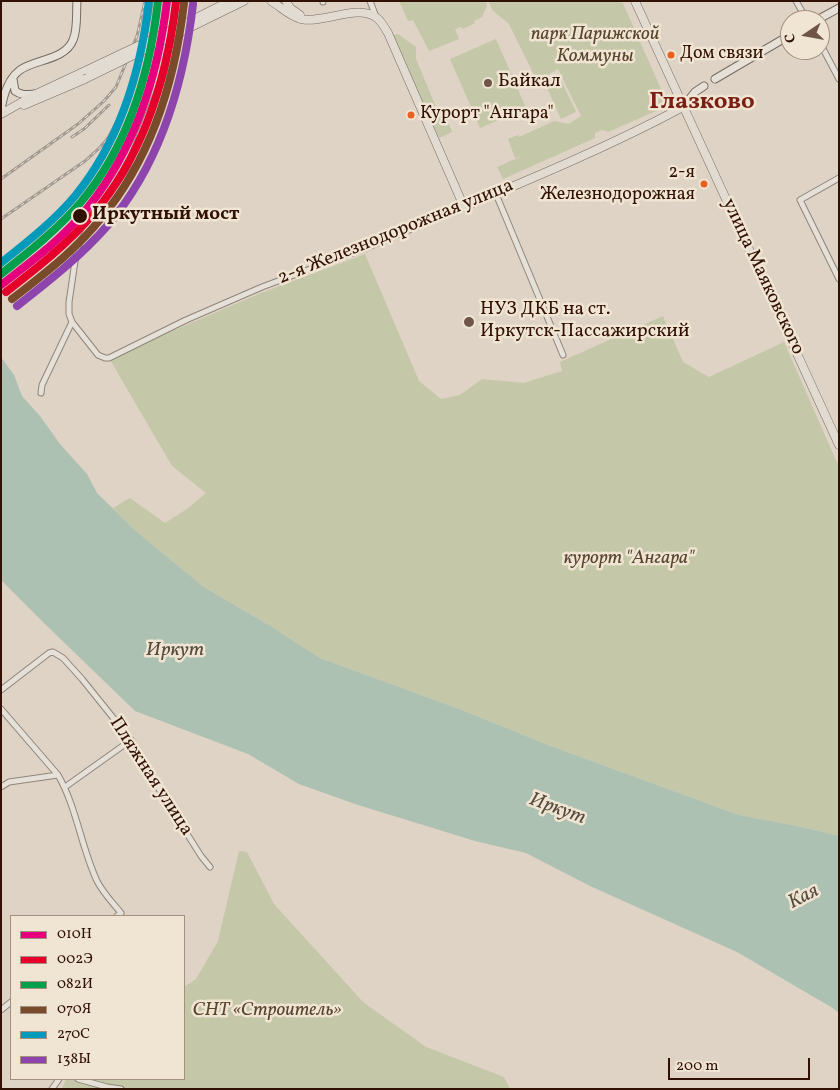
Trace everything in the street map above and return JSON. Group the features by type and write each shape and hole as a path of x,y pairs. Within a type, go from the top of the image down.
{"main road":[{"path":"1,113 7,88 22,68 58,54 69,47 75,32 77,1"},
{"path":"1,113 40,99 85,78 230,1"},
{"path":"1,113 87,70 244,1"},
{"path":"271,1 290,14 303,19 320,19 352,12 360,12 376,18 388,33 464,207"},
{"path":"286,1 290,8 311,19"},
{"name":"улица Маяковского","path":"635,1 839,445"},
{"path":"715,79 780,41"},
{"path":"13,79 15,91 20,94 38,93"},
{"name":"2-я Железнодорожная улица","path":"464,207 648,126 683,107 695,92 704,86"}],"street":[{"path":"41,393 42,385 72,322 69,314 69,302 77,248 100,208 127,168 164,74 167,54 182,1"},
{"path":"370,1 376,18"},
{"path":"829,60 839,79"},
{"path":"839,178 800,200 839,279"},
{"path":"496,194 563,355"},
{"name":"2-я Железнодорожная улица","path":"72,322 98,355 109,358 186,320 262,287 366,248 464,207"},
{"name":"Пляжная улица","path":"1,690 46,655 53,652 63,658 131,740 157,786 201,856 210,867"},
{"path":"1,709 58,776 65,787 98,884 119,914"},
{"path":"65,787 131,740"},
{"path":"1,787 9,782 58,776"},
{"path":"82,1080 121,1089"}],"green space":[{"path":"399,1 486,1 487,6 482,17 474,21 475,23 463,29 461,27 455,29 459,39 429,51 413,20 408,21"},
{"name":"парк Парижской Коммуны","path":"489,1 622,1 666,104 663,108 608,132 602,130 595,133 595,138 503,179 497,167 522,156 515,158 508,139 518,135 519,137 554,121 569,124 581,116 558,69 537,81 509,24 492,10"},
{"path":"398,34 416,47 416,59 441,119 446,117 452,132 439,138 392,35"},
{"name":"Байкал","path":"496,39 526,108 480,128 450,59"},
{"path":"558,74 576,112 561,119 544,81"},
{"name":"курорт \"Ангара\"","path":"365,254 419,381 441,399 460,395 482,379 524,383 562,371 560,362 663,316 683,362 709,377 784,342 839,467 839,836 739,815 320,658 204,587 136,531 113,508 130,498 165,523 187,509 206,493 172,466 109,358 261,293"},
{"name":"СНТ «Строитель»","path":"239,851 247,852 274,904 363,1002 426,1047 504,1077 510,1089 62,1089 66,1080 185,1080 185,986 196,979 218,941"}],"water":[{"name":"Иркут","path":"1,357 14,375 22,396 40,416 60,444 87,474 97,493 136,531 204,587 320,658 739,815 839,836 839,1013 737,952 590,886 526,853 475,841 355,804 299,784 248,754 135,711 1,580"}],"railway":[{"path":"1,179 78,124 104,101 116,87 137,36 145,1"},
{"path":"1,219 85,161 107,140 127,97 148,28 152,1"},
{"path":"72,137 84,129 109,105"}],"transit line":[{"name":"270С","path":"1,263 40,231 67,205 91,175 104,152 116,129 134,79 149,1"},
{"name":"082И","path":"1,274 63,222 81,202 112,157 124,133 143,81 158,1"},
{"name":"010Н","path":"1,285 48,248 80,217 120,159 132,135 151,83 158,56 167,1"},
{"name":"002Э","path":"6,292 74,235 112,190 127,166 140,140 159,86 172,30 176,2"},
{"name":"070Я","path":"12,299 60,261 82,240 120,194 135,169 148,143 167,89 180,32 184,3"},
{"name":"138Ы","path":"17,306 64,268 98,236 126,201 142,176 167,121 176,92 189,33 193,4"}],"place":[{"name":"Дом связи","path":"671,55"},
{"name":"Байкал","path":"488,83"},
{"name":"Курорт \"Ангара\"","path":"411,115"},
{"name":"2-я Железнодорожная","path":"704,184"},
{"name":"Иркутный мост","path":"80,216"},
{"name":"НУЗ ДКБ на ст. Иркутск-Пассажирский","path":"469,322"}],"district":[{"name":"Глазково","path":"702,104"}],"water label":[{"name":"Кая","path":"804,898"}]}
